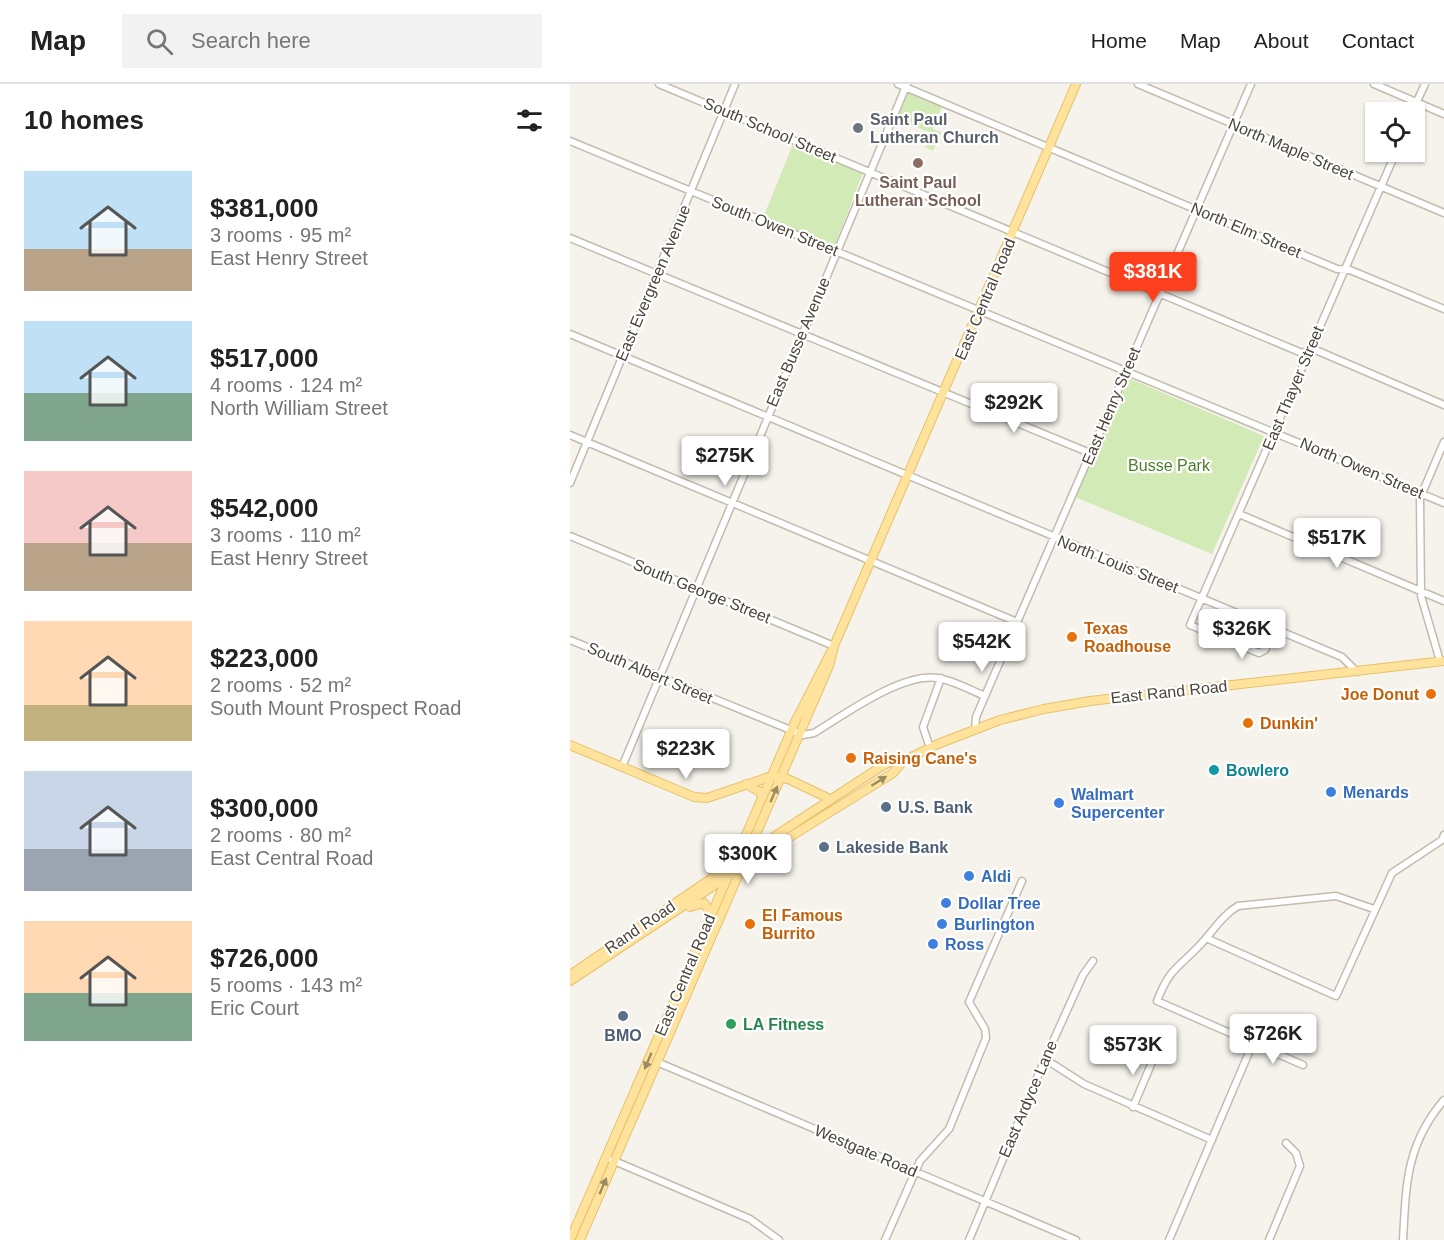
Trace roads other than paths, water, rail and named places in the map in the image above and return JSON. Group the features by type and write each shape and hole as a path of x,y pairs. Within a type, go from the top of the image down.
{"main road":[{"name":"East Central Road","path":"571,1235 657,1062 762,798 796,733 1076,84"},
{"name":"East Rand Road","path":"735,868 893,773 903,761 930,747 1000,720 1090,700 1442,661"},
{"name":"East Central Road","path":"748,854 782,777 796,733"},
{"path":"570,745 701,798 772,776 782,777 830,799"},
{"name":"East Rand Road","path":"735,868 748,854 830,799 890,762 903,761"},
{"path":"746,784 760,792 762,798"},
{"name":"East Central Road","path":"580,1240 610,1160 711,914 735,868"},
{"name":"Rand Road","path":"570,981 662,921 735,868"},
{"name":"Rand Road","path":"570,975 735,868"},
{"path":"662,921 700,903 707,905 711,914"}],"street":[{"name":"South School Street","path":"659,84 1301,353 1310,350 1318,351 1444,405"},
{"name":"East Evergreen Avenue","path":"570,483 735,84"},
{"name":"North Elm Street","path":"898,84 1050,146 1337,269 1345,269 1444,309"},
{"name":"North Maple Street","path":"1138,84 1444,213"},
{"name":"East Henry Street","path":"975,729 976,717 1251,84"},
{"path":"1374,84 1417,102 1425,84"},
{"name":"East Busse Avenue","path":"622,767 906,86"},
{"path":"1425,106 1444,114"},
{"name":"South Owen Street","path":"570,141 980,310"},
{"name":"East Thayer Street","path":"1275,629 1265,650 1259,653 1190,625 1392,162"},
{"path":"570,238 1090,453"},
{"name":"North Owen Street","path":"980,310 1444,503"},
{"name":"North Louis Street","path":"570,334 1342,657 1357,672"},
{"path":"570,435 1017,622"},
{"path":"1442,661 1421,592 1421,493 1444,442"},
{"path":"1239,514 1444,601"},
{"name":"South George Street","path":"570,536 834,646"},
{"name":"South Albert Street","path":"570,640 796,733"},
{"path":"796,733 814,733 906,682 924,678 941,678 985,696"},
{"path":"930,747 923,727 941,678"},
{"path":"1206,938 1336,996 1392,873 1442,840 1444,835"},
{"path":"885,1240 924,1156 949,1129 986,1038 985,1029 969,1002 1022,881"},
{"path":"1303,1065 1157,1002 1164,982 1175,966 1206,938 1226,914 1238,906 1336,896 1374,909"},
{"name":"East Ardyce Lane","path":"969,1240 1045,1059 1083,975 1094,961"},
{"path":"1169,1240 1253,1043"},
{"path":"1133,1107 1155,1055"},
{"path":"1045,1059 1084,1084 1212,1140"},
{"name":"Westgate Road","path":"657,1062 1076,1240"},
{"path":"1403,1240 1406,1187 1413,1150 1421,1130 1444,1100"},
{"path":"1269,1240 1300,1166 1296,1153 1286,1143"},
{"path":"610,1160 750,1219 779,1240"}],"place":[{"name":"Saint Paul Lutheran Church","path":"858,128"},
{"name":"Saint Paul Lutheran School","path":"918,163"},
{"name":"Texas Roadhouse","path":"1072,637"},
{"name":"Joe Donut","path":"1431,694"},
{"name":"Dunkin'","path":"1248,723"},
{"name":"Raising Cane's","path":"851,758"},
{"name":"Bowlero","path":"1214,770"},
{"name":"Menards","path":"1331,792"},
{"name":"Walmart Supercenter","path":"1059,803"},
{"name":"U.S. Bank","path":"886,807"},
{"name":"Lakeside Bank","path":"824,847"},
{"name":"Aldi","path":"969,876"},
{"name":"Dollar Tree","path":"946,903"},
{"name":"El Famous Burrito","path":"750,924"},
{"name":"Burlington","path":"942,924"},
{"name":"Ross","path":"933,944"},
{"name":"BMO","path":"623,1016"},
{"name":"LA Fitness","path":"731,1024"}],"park label":[{"name":"Busse Park","path":"1169,465"}]}
